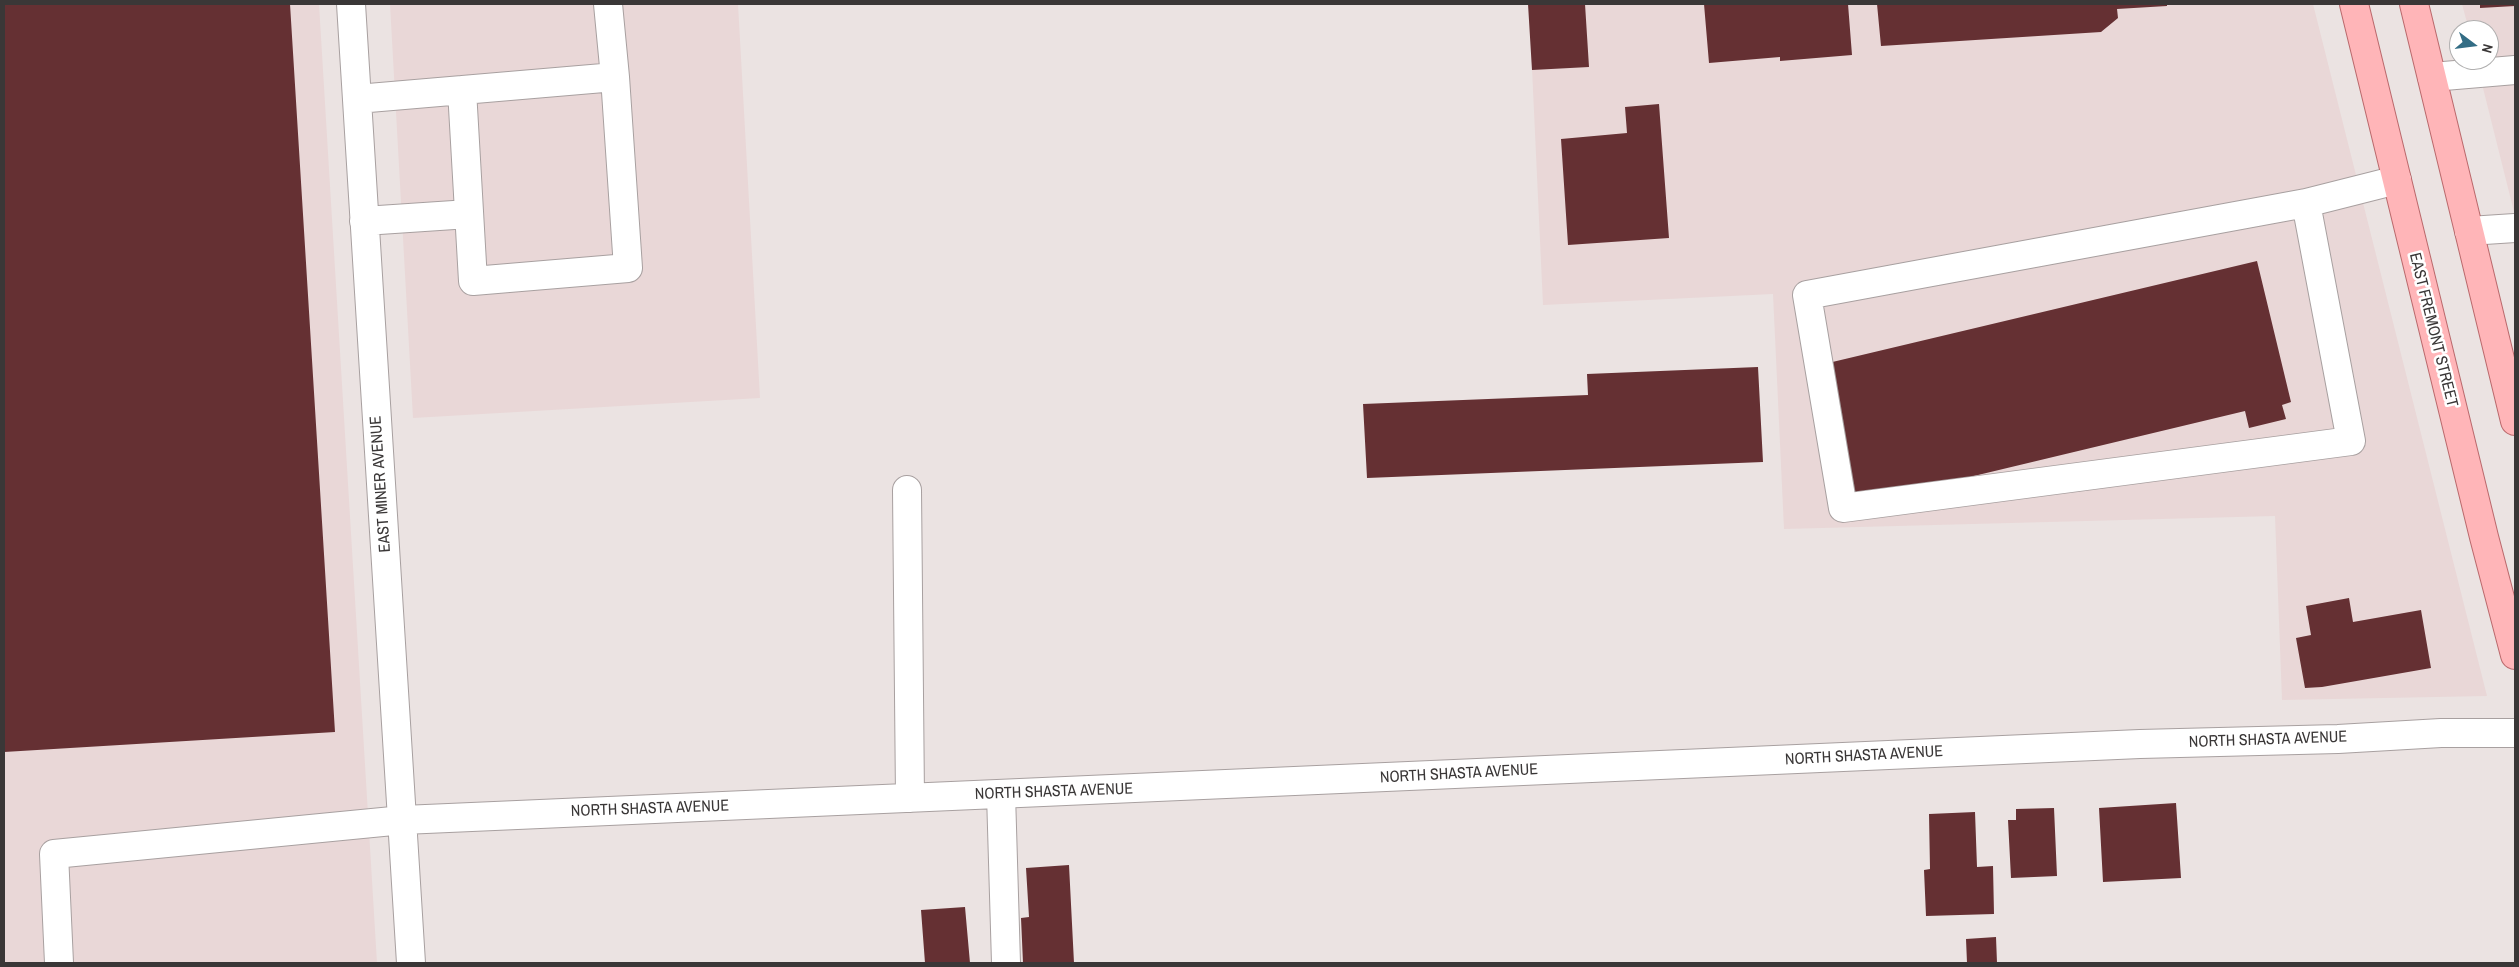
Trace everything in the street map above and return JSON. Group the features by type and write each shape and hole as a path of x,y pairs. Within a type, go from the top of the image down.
{"main road":[{"name":"EAST FREMONT STREET","path":"2354,4 2484,537 2515,655"},
{"path":"2414,4 2515,421"}],"street":[{"name":"EAST MINER AVENUE","path":"351,4 411,963"},
{"path":"462,90 474,281 628,268 608,4"},
{"path":"2432,77 2515,70"},
{"path":"357,99 615,77"},
{"path":"2306,203 2351,441 1843,508 1807,295 2306,203 2397,180"},
{"path":"364,221 469,214"},
{"path":"2469,231 2515,228"},
{"path":"907,490 910,798"},
{"name":"NORTH SHASTA AVENUE","path":"58,963 54,854 403,820 2130,745 2338,739 2441,733 2515,733"},
{"path":"1001,794 1006,963"}],"shaded area":[{"path":"4,4 319,4 377,963 4,963"},
{"path":"390,4 738,4 760,398 413,418"},
{"path":"1529,4 2313,4 2487,696 2282,700 2275,516 1784,529 1773,294 1543,305"},
{"path":"2462,4 2515,4 2515,216 2478,70 2499,70 2499,20 2466,20"}],"building":[{"path":"4,4 290,4 335,732 4,752"},
{"path":"1528,4 1585,4 1589,67 1532,70"},
{"path":"1704,4 1848,4 1852,55 1780,61 1780,57 1709,63"},
{"path":"1877,4 2167,4 2167,6 2117,9 2118,18 2101,32 1881,46"},
{"path":"2480,4 2515,4 2515,6 2480,8"},
{"path":"1659,104 1669,238 1568,245 1561,139 1627,133 1625,107"},
{"path":"2257,261 2291,402 2282,405 2286,419 2249,428 2245,411 1857,504 1824,364"},
{"path":"1758,367 1763,462 1367,478 1363,404 1588,395 1587,374"},
{"path":"2349,598 2353,622 2421,610 2431,668 2322,687 2305,688 2296,638 2311,635 2306,606"},
{"path":"2176,803 2181,878 2103,882 2099,808"},
{"path":"2054,808 2057,876 2011,878 2008,820 2016,820 2016,809"},
{"path":"1975,812 1977,867 1993,866 1994,914 1926,916 1924,870 1930,869 1929,814"},
{"path":"1069,865 1074,963 1023,963 1021,918 1029,917 1026,868"},
{"path":"965,907 970,963 925,963 921,910"},
{"path":"1996,937 1997,963 1967,963 1966,939"}]}
